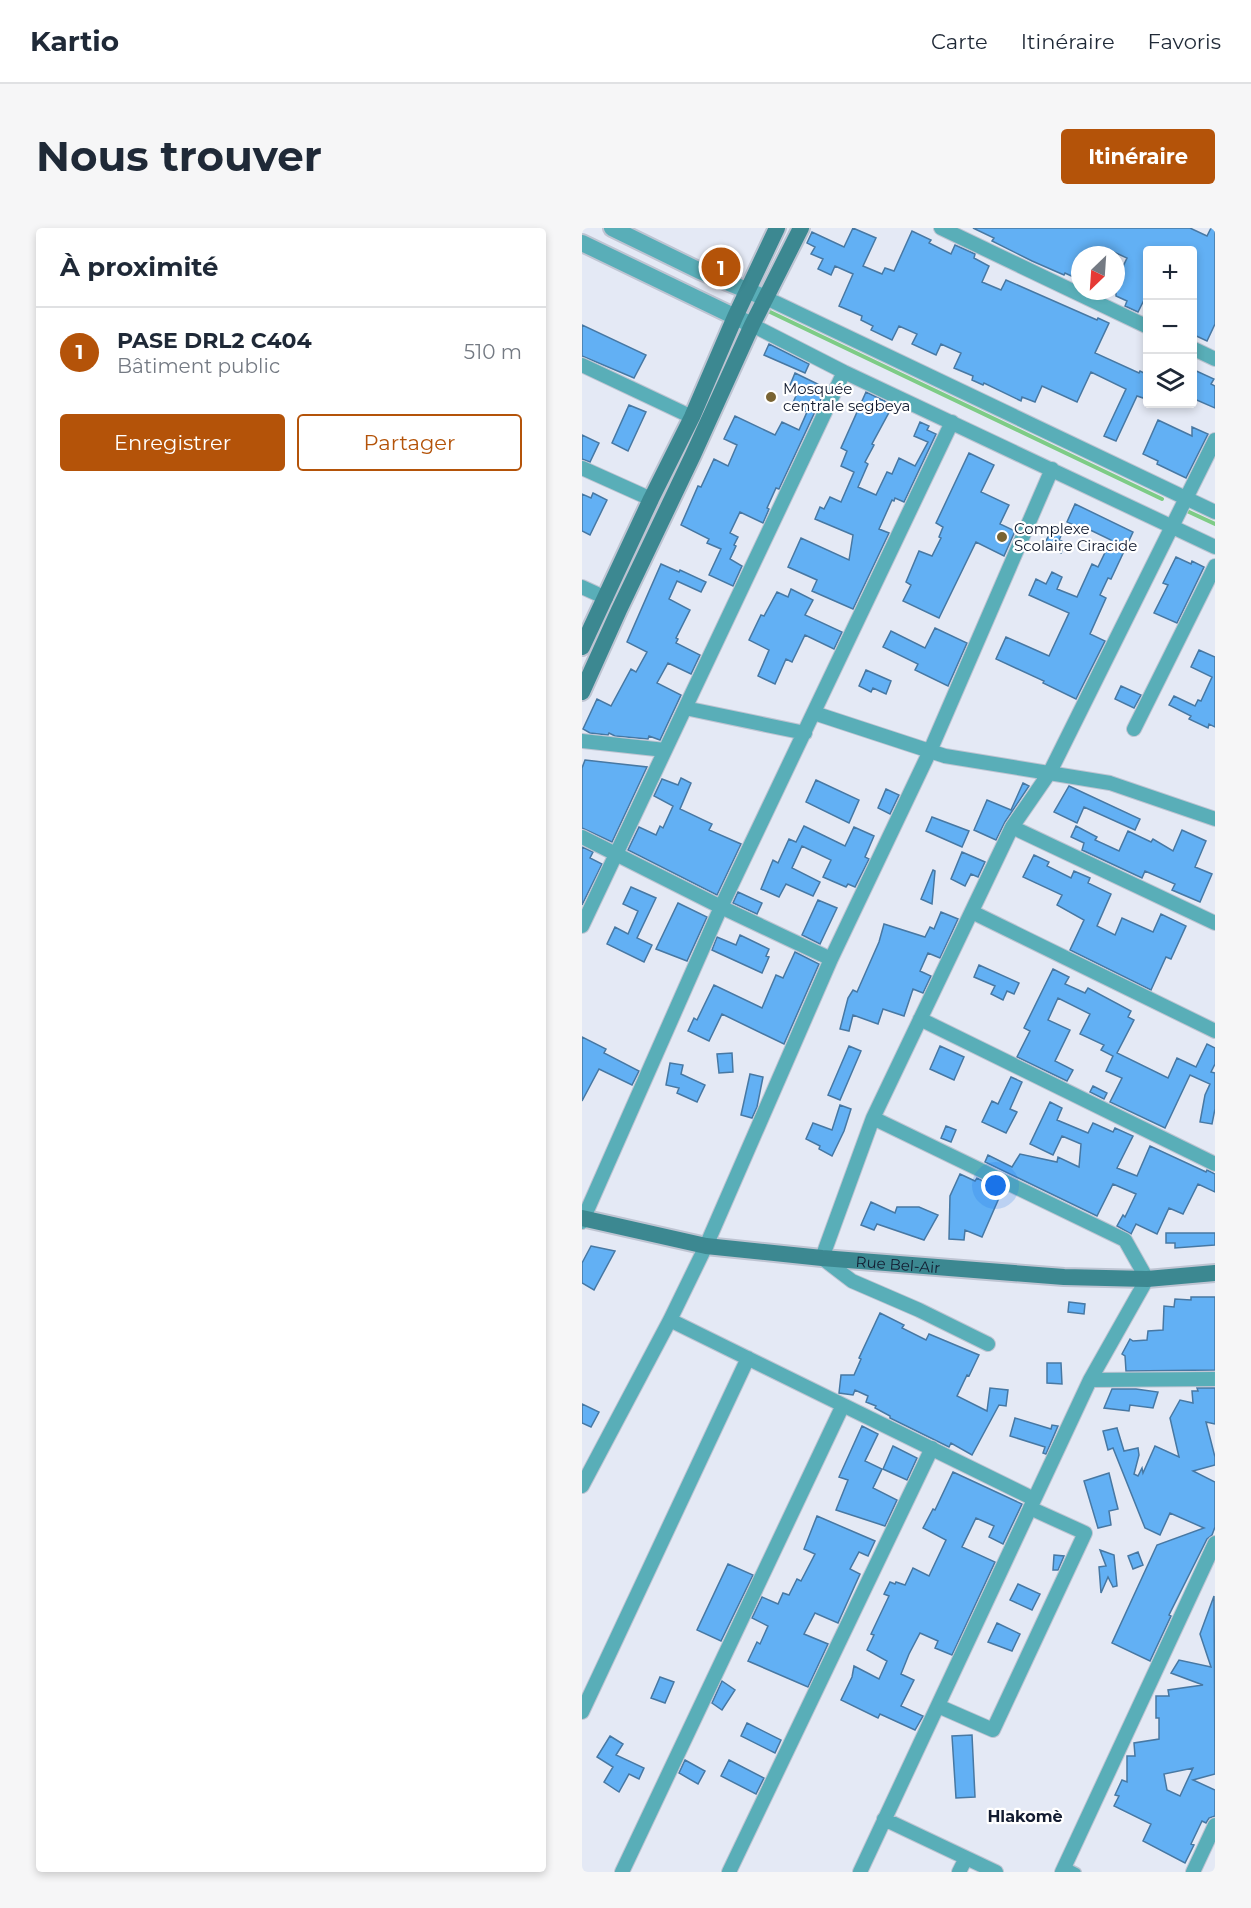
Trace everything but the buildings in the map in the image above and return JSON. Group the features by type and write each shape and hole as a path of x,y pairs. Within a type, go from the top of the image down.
{"main road":[{"path":"582,647 692,417 777,228"},
{"path":"582,692 752,325 801,228"},
{"name":"Rue Bel-Air","path":"583,1220 706,1245 822,1258 1064,1277 1147,1280 1215,1273"}],"street":[{"path":"612,228 700,271 766,298 1215,512"},
{"path":"941,228 1143,325"},
{"path":"582,243 844,372 1215,547"},
{"path":"1197,350 1215,359"},
{"path":"582,365 692,417"},
{"path":"582,927 844,372"},
{"path":"583,1220 722,907 952,422"},
{"path":"988,1344 919,1310 852,1281 822,1258 873,1118 1012,827 1050,772 1215,440"},
{"path":"582,468 651,499"},
{"path":"582,1486 670,1320 706,1245 831,959 930,751 1052,470"},
{"path":"1134,729 1215,566"},
{"path":"582,587 606,598"},
{"path":"685,708 805,733"},
{"path":"814,713 945,756 1110,783 1215,819"},
{"path":"582,741 665,750"},
{"path":"1012,827 1215,924"},
{"path":"582,837 831,959"},
{"path":"972,912 1215,1031"},
{"path":"920,1019 1215,1164"},
{"path":"860,1872 1090,1380 1147,1280 1125,1240 873,1118"},
{"path":"670,1320 932,1448 1084,1533 993,1730 938,1706"},
{"path":"582,1712 748,1358"},
{"path":"1090,1380 1215,1378"},
{"path":"622,1872 843,1405"},
{"path":"729,1872 932,1448"},
{"path":"1068,1870 1215,1543"},
{"path":"884,1819 996,1872"},
{"path":"1193,1872 1215,1825"},
{"path":"959,1872 966,1858"}],"waterway":[{"path":"766,310 1162,499"},
{"path":"1187,511 1215,524"}],"place":[{"name":"PASE DRL2 C404","path":"721,267"},
{"name":"Mosquée centrale segbeya","path":"771,397"},
{"name":"Complexe Scolaire Ciracide","path":"1002,537"}],"district":[{"name":"Hlakomè","path":"1025,1816"}]}
